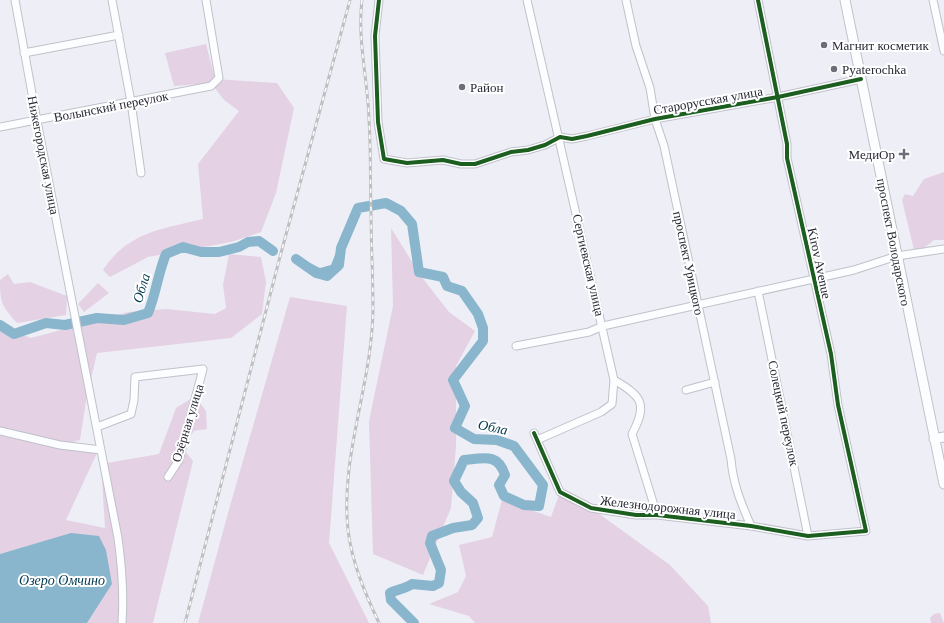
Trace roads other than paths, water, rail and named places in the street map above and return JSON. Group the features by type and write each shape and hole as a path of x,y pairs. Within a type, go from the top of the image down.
{"main road":[{"name":"проспект Володарского","path":"845,0 944,484"},
{"path":"934,439 944,437"}],"street":[{"name":"Нижегородская улица","path":"15,0 37,121 97,427"},
{"path":"112,0 131,102 141,173"},
{"name":"Волынский переулок","path":"0,127 211,86 219,78 206,0"},
{"name":"Старорусская улица","path":"379,0 375,36 378,122 384,158 407,163 443,160 461,164 475,164 511,152 528,150 545,145 560,137 579,137 655,120 861,80"},
{"name":"Сергиевская улица","path":"527,0 560,137 614,380 612,404 601,412 537,440"},
{"name":"проспект Урицкого","path":"626,0 636,46 650,88 655,120 664,146 731,459 732,477 738,496 751,526"},
{"name":"Kirov Avenue","path":"758,0 787,144 787,158 831,354 838,405 866,531"},
{"path":"933,0 944,51"},
{"path":"24,53 119,35"},
{"path":"516,346 589,332 603,326 854,270 897,256 944,249"},
{"name":"Солецкий переулок","path":"758,291 808,536"},
{"name":"Озёрная улица","path":"97,427 131,414 134,400 135,377 203,369 179,460 168,477"},
{"path":"614,380 630,389 637,396 642,410 640,420 632,434 658,515"},
{"path":"686,390 715,382"},
{"path":"97,427 118,538 124,601 122,623"},
{"path":"0,430 60,445 101,450"},
{"name":"Железнодорожная улица","path":"534,433 560,492 591,508 636,515 658,515 751,526 808,536 866,531"}],"water":[{"path":"355,204 358,208 341,248 339,265 327,276 316,273 296,259 298,257 320,268 331,265"},
{"name":"Озеро Омчино","path":"71,533 99,536 106,550 112,584 87,623 0,623 0,554"}],"waterway":[{"name":"Обла","path":"296,259 316,273 327,276 339,265 341,248 358,208 386,203 401,211 412,224 419,272 443,277 447,286 462,291 478,314 483,328 483,341 453,380 465,406 455,428 474,439 497,440 514,446 543,485 539,506 524,505 504,496 499,485 505,475 498,463 489,458 464,460 454,481 461,492 473,503 478,518 472,525 453,528 432,536 430,543 441,570 439,583 433,586 412,584 390,593 391,600 414,623"},
{"name":"Обла","path":"0,325 14,334 46,323 65,325 97,318 124,320 148,313 166,254 183,247 201,252 219,252 239,247 248,242 259,241 273,251"}],"railway":[{"path":"185,623 281,253 350,0"},
{"path":"362,0 361,30 370,142 373,310 368,365 348,475 347,502 348,530 356,566 379,623"}],"place":[{"name":"Магнит косметик","path":"824,45"},
{"name":"Pyaterochka","path":"834,69"},
{"name":"Район","path":"462,87"},
{"name":"МедиОр","path":"904,154"}]}
